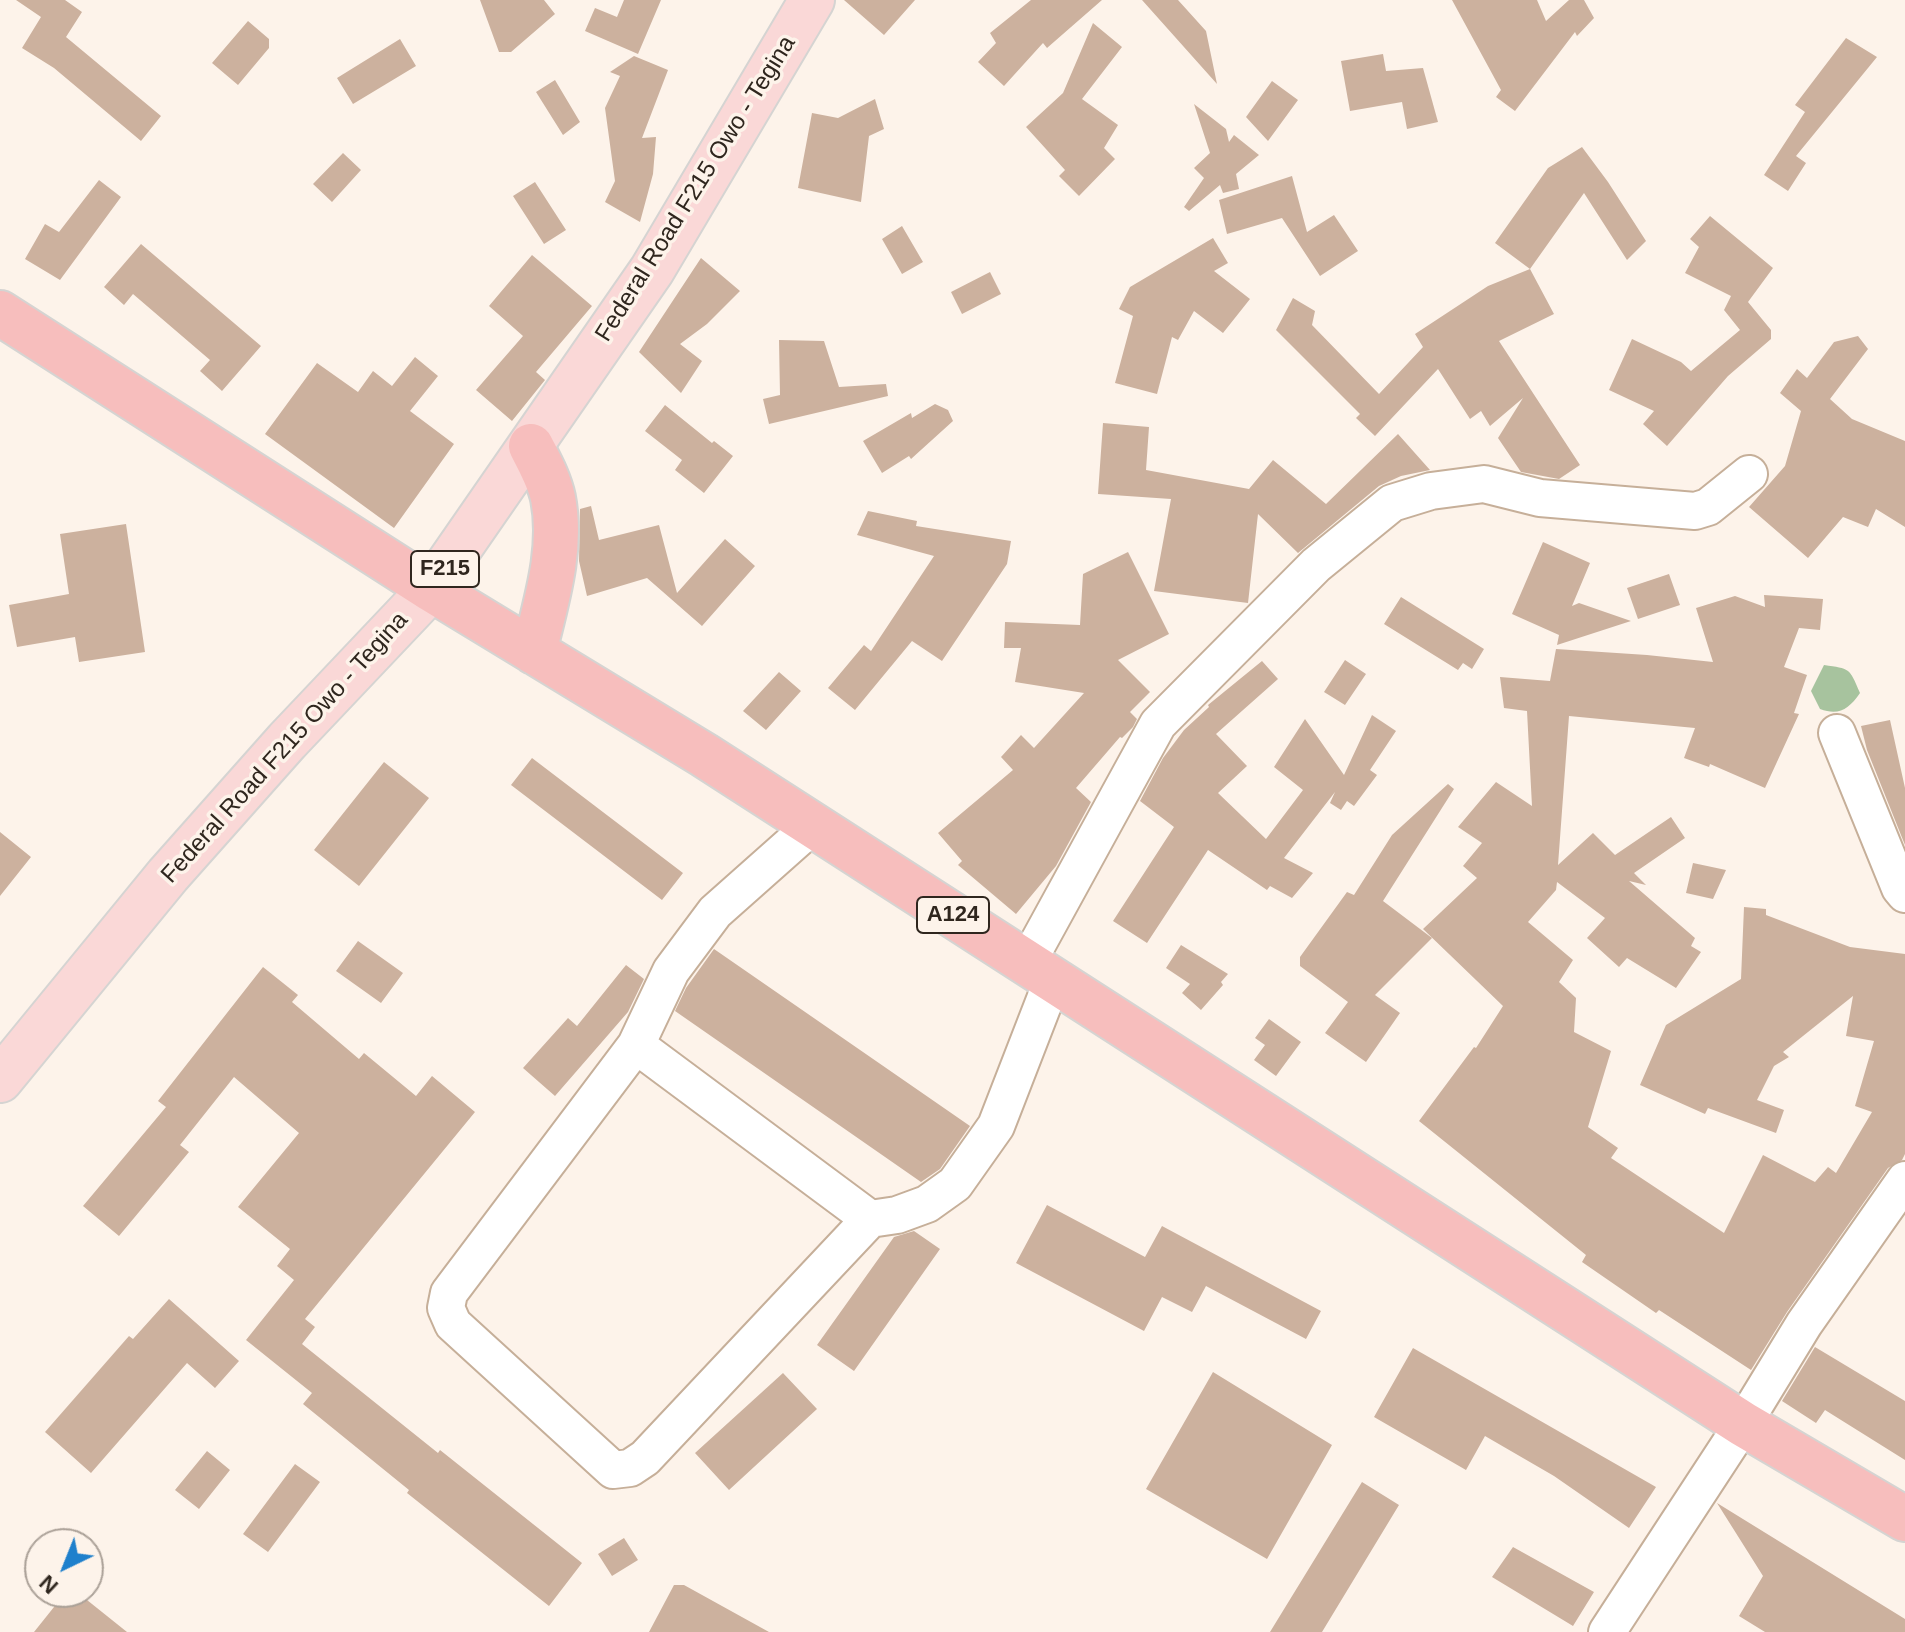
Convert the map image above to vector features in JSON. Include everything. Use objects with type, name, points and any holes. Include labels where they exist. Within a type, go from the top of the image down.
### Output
[{"type":"highway","name":"A124","points":[[0,313],[431,589],[704,755],[1743,1424],[1905,1519]]},
{"type":"highway","points":[[531,446],[553,497],[555,528],[550,579],[534,652]]},
{"type":"main road","name":"Federal Road F215 Owo - Tegina","points":[[0,1080],[178,863],[287,741],[431,589],[652,270],[812,0]]},
{"type":"street","points":[[813,825],[715,912],[671,971],[636,1045],[449,1293],[446,1308],[453,1324],[613,1470],[630,1468],[645,1458],[870,1219],[897,1215],[927,1204],[955,1184],[996,1126],[1040,971],[1158,724],[1316,565],[1392,503],[1431,491],[1484,484],[1540,498],[1695,511],[1708,507],[1749,474]]},
{"type":"street","points":[[1837,733],[1905,894]]},
{"type":"street","points":[[636,1045],[870,1219]]},
{"type":"street","points":[[1607,1632],[1743,1424],[1804,1324],[1905,1180]]},
{"type":"green space","points":[[1824,665],[1848,671],[1860,693],[1843,710],[1833,712],[1820,709],[1811,691]]},
{"type":"building","points":[[16,0],[65,0],[82,12],[66,37],[161,116],[141,141],[54,68],[22,48],[41,17]]},
{"type":"building","points":[[480,0],[544,0],[555,14],[511,52],[499,52]]},
{"type":"building","points":[[624,0],[661,0],[638,54],[585,31],[595,8],[617,17]]},
{"type":"building","points":[[844,0],[915,0],[884,35]]},
{"type":"building","points":[[1031,0],[1102,0],[1047,48],[1043,43],[1004,86],[978,62],[996,43],[990,33]]},
{"type":"building","points":[[1142,0],[1178,0],[1206,31],[1217,84]]},
{"type":"building","points":[[1452,0],[1537,0],[1546,21],[1569,0],[1584,0],[1594,18],[1577,36],[1575,32],[1515,111],[1496,97],[1501,90]]},
{"type":"building","points":[[248,21],[269,39],[269,48],[238,85],[212,63]]},
{"type":"building","points":[[1093,23],[1122,47],[1082,99],[1118,125],[1104,148],[1115,159],[1079,196],[1059,176],[1065,170],[1026,127],[1063,93]]},
{"type":"building","points":[[1846,38],[1877,57],[1796,156],[1806,163],[1788,191],[1764,175],[1805,112],[1795,105]]},
{"type":"building","points":[[400,39],[416,66],[353,104],[337,78]]},
{"type":"building","points":[[1383,54],[1386,71],[1423,68],[1438,122],[1407,129],[1402,102],[1350,111],[1341,61]]},
{"type":"building","points":[[634,56],[668,70],[642,138],[656,137],[653,174],[640,222],[605,202],[615,181],[605,108],[620,76],[610,72]]},
{"type":"building","points":[[555,80],[580,122],[563,135],[536,92]]},
{"type":"building","points":[[1272,81],[1298,100],[1268,141],[1246,117]]},
{"type":"building","points":[[875,99],[884,129],[869,136],[861,202],[798,188],[812,113],[838,118]]},
{"type":"building","points":[[1194,104],[1226,129],[1229,142],[1234,135],[1259,155],[1236,174],[1239,189],[1223,193],[1220,185],[1189,211],[1184,207],[1204,178],[1194,168],[1210,153]]},
{"type":"building","points":[[1582,147],[1646,241],[1627,260],[1584,193],[1530,269],[1495,243],[1548,168]]},
{"type":"building","points":[[343,153],[361,170],[332,202],[313,184]]},
{"type":"building","points":[[1292,176],[1307,232],[1334,215],[1358,251],[1320,276],[1282,218],[1227,234],[1219,200]]},
{"type":"building","points":[[99,180],[121,197],[60,280],[25,259],[45,224],[59,232]]},
{"type":"building","points":[[535,182],[566,230],[544,244],[513,196]]},
{"type":"building","points":[[1710,216],[1773,268],[1748,302],[1771,330],[1771,339],[1728,376],[1667,446],[1643,424],[1654,411],[1609,390],[1632,339],[1681,362],[1691,371],[1740,330],[1724,310],[1731,296],[1685,273],[1699,247],[1690,239]]},
{"type":"building","points":[[902,226],[923,262],[902,274],[882,239]]},
{"type":"building","points":[[1213,238],[1228,263],[1214,271],[1250,299],[1223,333],[1194,311],[1178,340],[1172,337],[1157,394],[1115,383],[1133,316],[1119,309],[1130,287]]},
{"type":"building","points":[[141,244],[261,346],[222,391],[200,371],[210,360],[133,294],[124,305],[104,287]]},
{"type":"building","points":[[532,255],[592,306],[536,372],[545,380],[512,421],[476,390],[523,336],[489,306]]},
{"type":"building","points":[[701,258],[740,291],[707,324],[680,344],[702,361],[681,393],[639,352]]},
{"type":"building","points":[[1530,269],[1554,314],[1499,341],[1580,465],[1559,479],[1521,472],[1498,438],[1523,398],[1490,426],[1481,411],[1470,419],[1438,369],[1375,436],[1356,418],[1360,414],[1276,330],[1293,298],[1315,311],[1312,325],[1379,394],[1423,347],[1415,334],[1488,286]]},
{"type":"building","points":[[990,272],[1001,294],[962,314],[951,292]]},
{"type":"building","points":[[1858,336],[1868,349],[1830,399],[1852,419],[1905,441],[1905,527],[1876,509],[1868,527],[1843,517],[1808,558],[1749,507],[1785,466],[1801,411],[1780,393],[1797,369],[1807,378],[1834,342]]},
{"type":"building","points":[[779,340],[824,341],[839,387],[886,384],[888,396],[769,424],[763,399],[780,395]]},
{"type":"building","points":[[415,357],[438,376],[410,411],[454,444],[394,528],[265,434],[317,363],[358,392],[373,371],[392,386]]},
{"type":"building","points":[[935,404],[948,410],[953,421],[911,459],[909,456],[882,473],[863,441],[911,413],[912,418]]},
{"type":"building","points":[[665,405],[733,456],[704,493],[675,470],[682,460],[645,431]]},
{"type":"building","points":[[1103,423],[1149,427],[1146,470],[1249,489],[1273,460],[1326,504],[1398,434],[1430,470],[1401,476],[1379,486],[1298,553],[1258,514],[1248,603],[1154,591],[1171,499],[1098,494]]},
{"type":"building","points":[[591,506],[599,540],[659,525],[677,593],[725,539],[755,566],[702,626],[647,578],[587,596],[579,561],[580,509]]},
{"type":"building","points":[[868,511],[917,521],[916,526],[1011,541],[1007,564],[942,661],[912,641],[855,710],[828,688],[864,645],[871,651],[934,556],[857,535]]},
{"type":"building","points":[[126,524],[145,652],[79,662],[75,637],[17,647],[9,605],[69,594],[60,534]]},
{"type":"building","points":[[1543,542],[1590,563],[1572,606],[1579,603],[1631,621],[1557,645],[1559,635],[1512,614]]},
{"type":"building","points":[[1128,552],[1169,634],[1118,660],[1150,692],[1130,712],[1137,719],[1133,727],[1120,737],[1076,788],[1091,802],[1056,866],[1016,914],[958,865],[962,861],[938,833],[1013,770],[1001,757],[1021,735],[1034,748],[1084,693],[1015,682],[1021,648],[1004,648],[1005,622],[1080,625],[1083,574]]},
{"type":"building","points":[[1669,574],[1680,605],[1638,619],[1627,588]]},
{"type":"building","points":[[1764,595],[1823,599],[1820,630],[1799,628],[1784,667],[1807,675],[1794,713],[1799,714],[1765,788],[1710,764],[1709,767],[1684,758],[1695,728],[1569,716],[1558,865],[1593,833],[1615,855],[1671,817],[1685,838],[1634,873],[1646,885],[1629,881],[1695,938],[1691,946],[1701,952],[1676,988],[1627,958],[1619,967],[1587,938],[1605,918],[1557,882],[1556,890],[1528,922],[1573,960],[1559,982],[1576,998],[1574,1032],[1611,1051],[1588,1127],[1618,1148],[1611,1158],[1724,1233],[1763,1155],[1815,1182],[1828,1167],[1836,1173],[1872,1112],[1855,1106],[1874,1041],[1846,1036],[1853,996],[1783,1052],[1789,1057],[1774,1066],[1757,1100],[1784,1110],[1776,1133],[1708,1108],[1705,1114],[1640,1085],[1666,1025],[1741,979],[1744,907],[1766,909],[1766,915],[1850,947],[1905,954],[1905,1154],[1902,1160],[1888,1168],[1787,1312],[1751,1370],[1659,1310],[1656,1313],[1582,1262],[1586,1255],[1419,1121],[1476,1048],[1503,1006],[1423,929],[1477,878],[1463,866],[1482,843],[1458,827],[1496,782],[1532,806],[1527,711],[1504,708],[1500,677],[1550,681],[1556,649],[1713,662],[1696,608],[1735,596],[1765,607]]},
{"type":"building","points":[[1401,597],[1484,649],[1472,669],[1463,663],[1458,670],[1384,624]]},
{"type":"building","points":[[1345,660],[1366,674],[1345,705],[1324,692]]},
{"type":"building","points":[[1262,661],[1278,679],[1216,734],[1247,766],[1218,793],[1266,839],[1303,790],[1274,767],[1305,719],[1344,775],[1372,715],[1396,731],[1370,770],[1377,775],[1354,806],[1347,801],[1341,810],[1330,803],[1335,792],[1284,858],[1313,873],[1292,898],[1270,886],[1267,890],[1208,850],[1147,943],[1113,921],[1174,827],[1140,801],[1163,758],[1184,730],[1208,705]]},
{"type":"building","points":[[779,672],[801,691],[766,730],[743,711]]},
{"type":"building","points":[[1890,720],[1905,788],[1905,845],[1867,750],[1861,726]]},
{"type":"building","points":[[532,758],[683,873],[662,900],[511,785]]},
{"type":"building","points":[[384,762],[429,798],[359,886],[314,850]]},
{"type":"building","points":[[1448,784],[1454,789],[1383,901],[1432,938],[1375,995],[1400,1013],[1366,1062],[1325,1033],[1348,1002],[1300,966],[1300,957],[1347,892],[1354,895],[1392,835]]},
{"type":"building","points":[[0,832],[31,857],[0,896]]},
{"type":"building","points":[[1693,863],[1726,870],[1713,899],[1686,893]]},
{"type":"building","points":[[358,941],[403,973],[381,1003],[336,971]]},
{"type":"building","points":[[1181,945],[1228,974],[1221,982],[1223,985],[1201,1010],[1182,993],[1190,984],[1166,968]]},
{"type":"building","points":[[714,949],[970,1126],[940,1169],[921,1182],[675,1011],[686,988]]},
{"type":"building","points":[[626,965],[644,979],[628,1012],[555,1096],[523,1068],[568,1018],[577,1026]]},
{"type":"building","points":[[263,967],[298,995],[292,1002],[359,1059],[364,1053],[416,1096],[432,1076],[475,1112],[305,1319],[315,1327],[302,1344],[582,1563],[549,1606],[407,1493],[409,1490],[303,1404],[312,1393],[246,1340],[294,1280],[277,1266],[290,1249],[238,1207],[299,1133],[234,1077],[180,1145],[189,1152],[119,1236],[83,1206],[166,1107],[158,1101]]},
{"type":"building","points":[[1269,1019],[1301,1042],[1276,1076],[1254,1060],[1265,1045],[1255,1038]]},
{"type":"building","points":[[1047,1205],[1145,1257],[1162,1226],[1321,1311],[1306,1339],[1206,1286],[1192,1312],[1162,1297],[1144,1331],[1016,1263]]},
{"type":"building","points":[[914,1231],[940,1249],[854,1371],[817,1345],[894,1237]]},
{"type":"building","points":[[169,1299],[239,1361],[215,1388],[187,1363],[91,1473],[45,1432],[129,1336],[133,1339]]},
{"type":"building","points":[[1815,1347],[1905,1401],[1905,1460],[1825,1410],[1816,1423],[1782,1401]]},
{"type":"building","points":[[1413,1348],[1656,1487],[1629,1528],[1554,1476],[1485,1436],[1466,1470],[1374,1417]]},
{"type":"building","points":[[1213,1372],[1332,1445],[1267,1559],[1146,1489]]},
{"type":"building","points":[[783,1373],[817,1409],[729,1490],[695,1453]]},
{"type":"building","points":[[207,1451],[230,1470],[199,1509],[175,1490]]},
{"type":"building","points":[[295,1464],[320,1482],[268,1552],[243,1534]]},
{"type":"building","points":[[1362,1482],[1399,1505],[1322,1632],[1270,1632]]},
{"type":"building","points":[[1717,1503],[1905,1619],[1905,1632],[1765,1632],[1739,1616],[1763,1576]]},
{"type":"building","points":[[624,1538],[638,1560],[612,1576],[598,1554]]},
{"type":"building","points":[[1513,1547],[1594,1592],[1573,1626],[1492,1577]]},
{"type":"building","points":[[674,1585],[684,1585],[769,1632],[649,1632]]},
{"type":"building","points":[[53,1608],[97,1608],[127,1632],[34,1632]]}]
